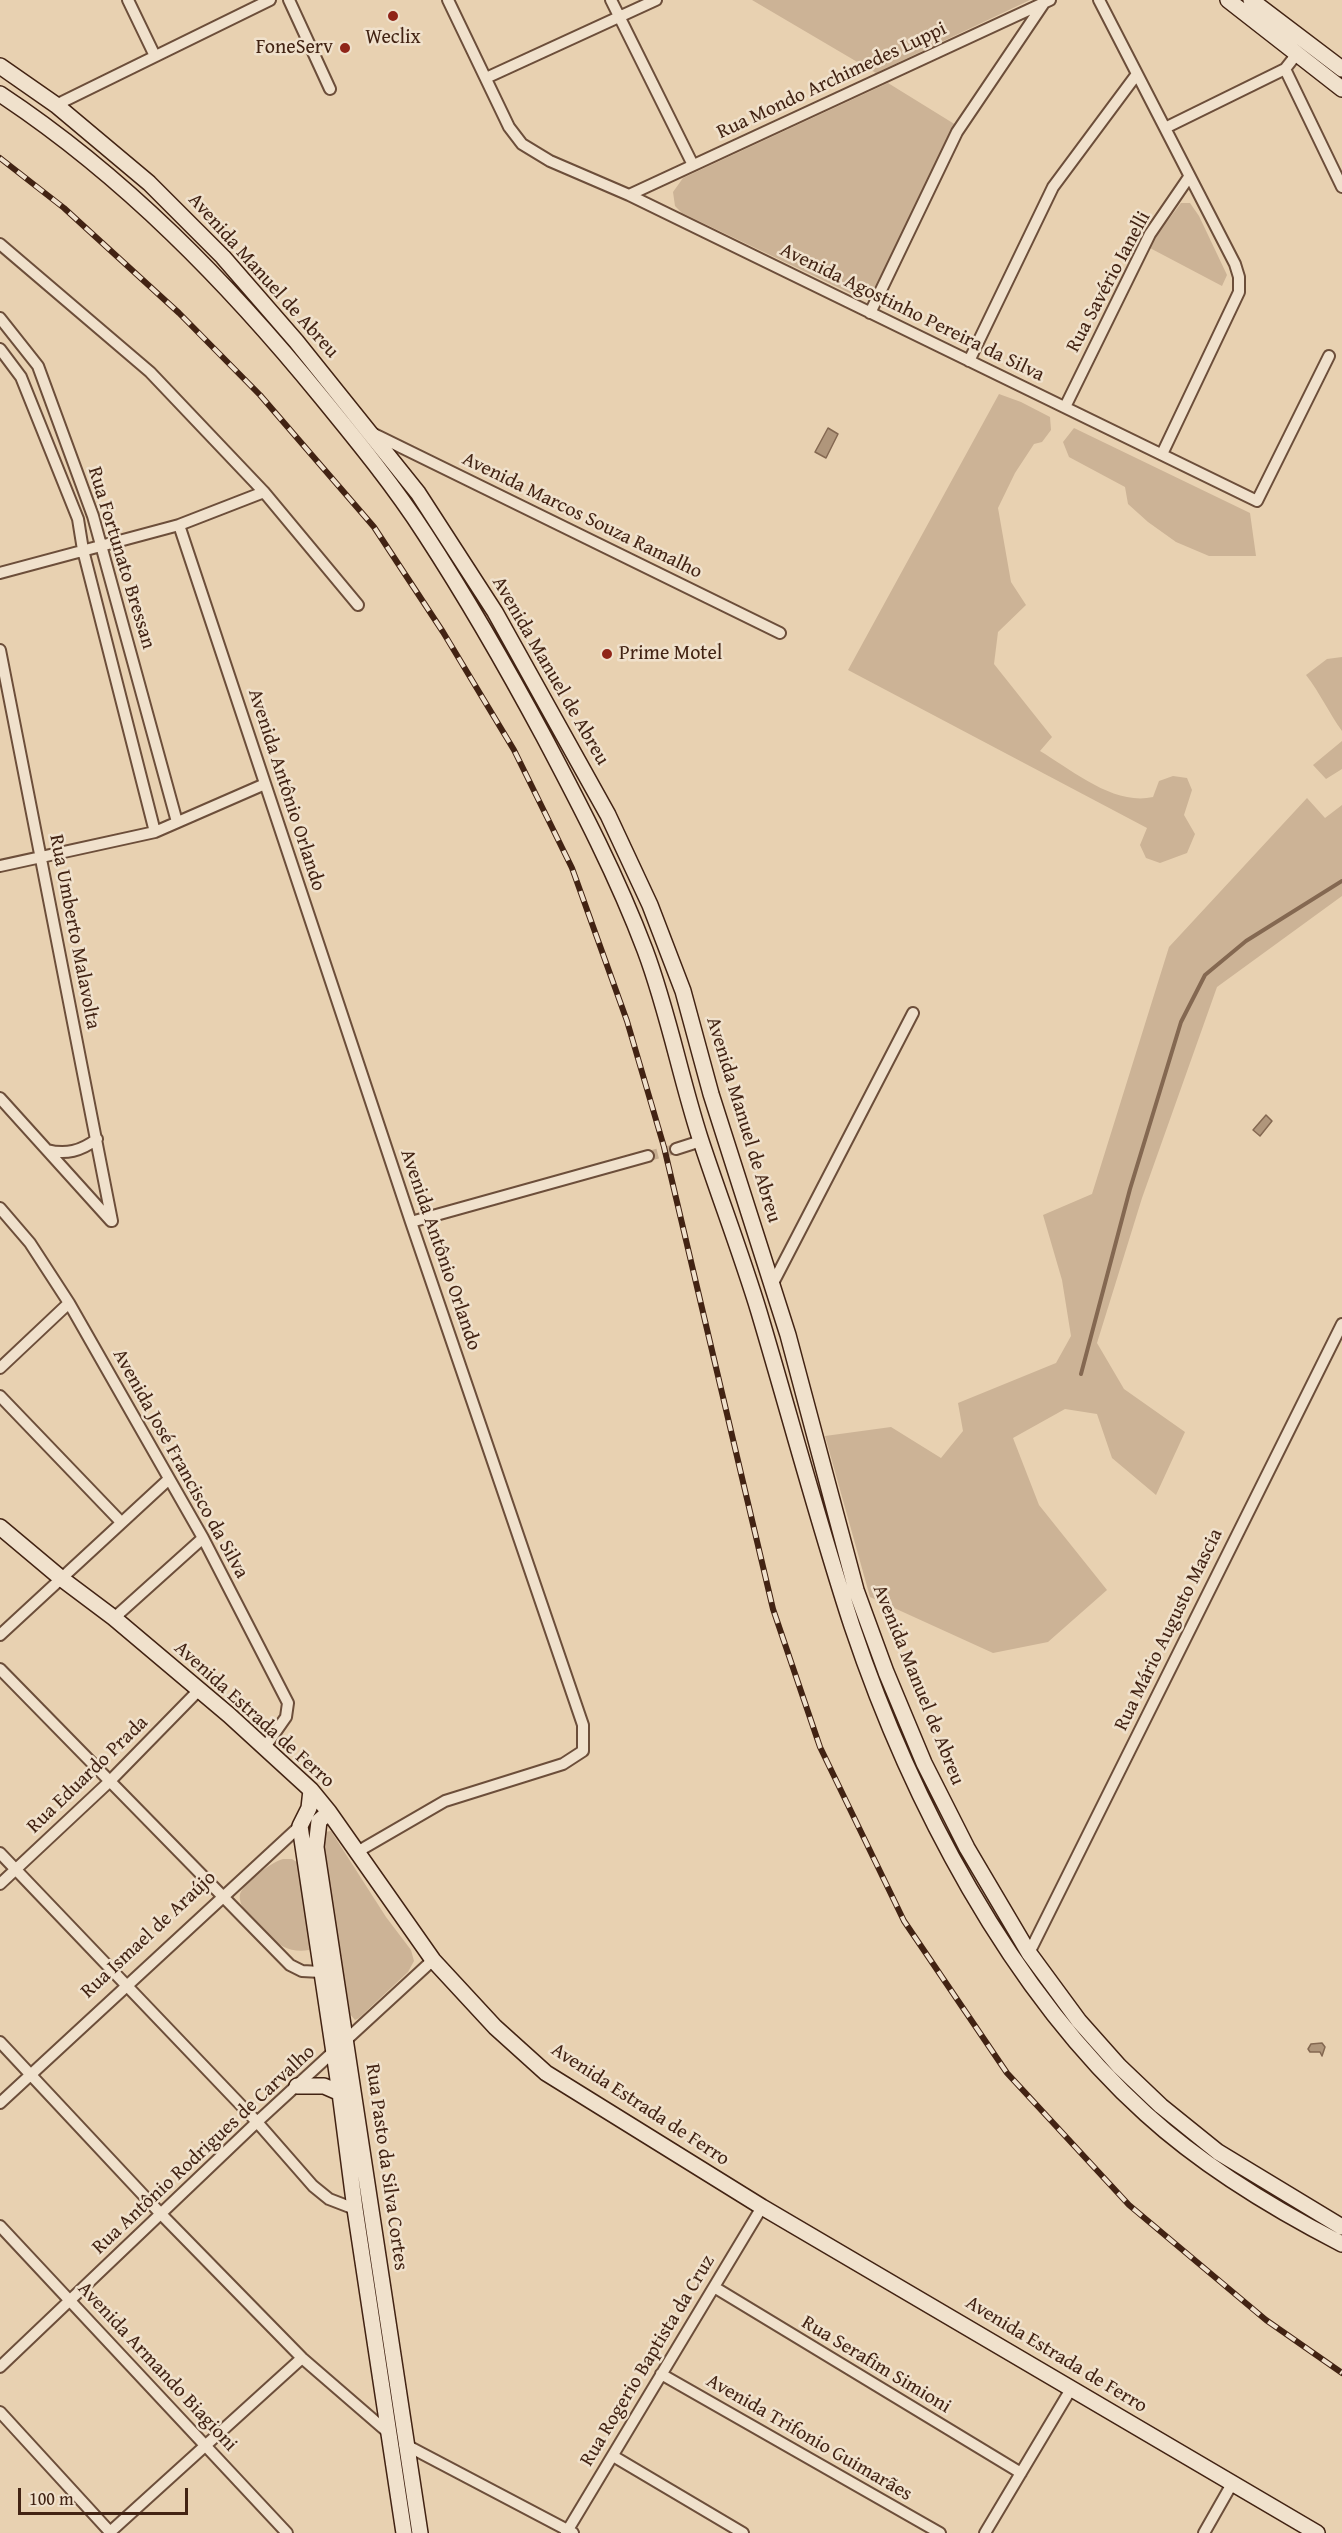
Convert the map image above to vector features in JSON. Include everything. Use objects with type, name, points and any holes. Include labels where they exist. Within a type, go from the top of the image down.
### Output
[{"type":"main road","points":[[1228,0],[1342,89]]},
{"type":"main road","points":[[1251,0],[1342,69]]},
{"type":"main road","name":"Avenida Manuel de Abreu","points":[[0,66],[56,105],[149,183],[223,257],[296,340],[418,493],[495,612],[608,815],[641,885],[683,991],[711,1094],[772,1285],[856,1590],[886,1672],[924,1763],[951,1816],[1029,1953],[1079,2021],[1119,2066],[1161,2106],[1218,2152],[1342,2227]]},
{"type":"main road","name":"Avenida Manuel de Abreu","points":[[0,94],[78,151],[153,215],[222,281],[292,361],[371,459],[422,529],[499,654],[587,819],[647,955],[701,1141],[758,1307],[854,1632],[885,1715],[916,1784],[967,1882],[1010,1953],[1052,2013],[1094,2063],[1148,2116],[1212,2166],[1310,2228],[1342,2244]]},
{"type":"main road","name":"Avenida Estrada de Ferro","points":[[0,1527],[62,1579],[114,1618],[199,1690],[265,1747],[310,1790],[329,1812],[433,1960],[495,2028],[546,2073],[762,2207],[1317,2533]]},
{"type":"main road","name":"Rua Ismael de Araújo","points":[[300,1826],[309,1808],[310,1790]]},
{"type":"main road","name":"Rua Pasto da Silva Cortes","points":[[329,1812],[319,1821],[316,1847],[420,2533]]},
{"type":"main road","name":"Rua Pasto da Silva Cortes","points":[[300,1826],[404,2533]]},
{"type":"main road","points":[[297,2086],[324,2086],[340,2093]]},
{"type":"street","points":[[128,0],[155,57]]},
{"type":"street","points":[[56,105],[270,0]]},
{"type":"street","points":[[289,0],[330,89]]},
{"type":"street","name":"Avenida Agostinho Pereira da Silva","points":[[448,0],[509,127],[522,144],[550,161],[628,195],[1257,501],[1329,356]]},
{"type":"street","points":[[611,0],[693,165]]},
{"type":"street","points":[[486,78],[656,0]]},
{"type":"street","points":[[1099,0],[1235,264],[1239,277],[1239,292],[1161,454]]},
{"type":"street","points":[[870,313],[957,132],[1047,2]]},
{"type":"street","name":"Rua Mondo Archimedes Luppi","points":[[628,195],[1047,2]]},
{"type":"street","points":[[1165,128],[1285,69],[1296,55]]},
{"type":"street","points":[[1285,69],[1342,187]]},
{"type":"street","points":[[969,361],[1053,187],[1137,74]]},
{"type":"street","name":"Rua Savério Ianelli","points":[[1065,407],[1150,234],[1189,177]]},
{"type":"street","points":[[0,244],[150,372],[264,492],[358,605]]},
{"type":"street","name":"Rua Fortunato Bressan","points":[[0,318],[38,366],[93,516],[177,822]]},
{"type":"street","name":"Rua Fortunato Bressan","points":[[0,349],[21,377],[78,519],[83,550],[155,832]]},
{"type":"street","name":"Avenida Marcos Souza Ramalho","points":[[369,432],[780,633]]},
{"type":"street","points":[[0,573],[101,544],[179,525],[264,492]]},
{"type":"street","name":"Avenida Antônio Orlando","points":[[179,525],[411,1221],[584,1725],[583,1751],[563,1764],[445,1801],[357,1852]]},
{"type":"street","name":"Rua Umberto Malavolta","points":[[0,650],[112,1221],[47,1150]]},
{"type":"street","points":[[0,866],[155,832],[265,784]]},
{"type":"street","points":[[772,1285],[913,1013]]},
{"type":"street","points":[[0,1098],[47,1150],[57,1152],[79,1150],[97,1138]]},
{"type":"street","points":[[676,1149],[701,1141]]},
{"type":"street","points":[[411,1221],[648,1156]]},
{"type":"street","name":"Avenida José Francisco da Silva","points":[[2,1215],[30,1243],[69,1303],[202,1539],[288,1703],[286,1717],[265,1747]]},
{"type":"street","points":[[0,1368],[69,1303]]},
{"type":"street","name":"Rua Mário Augusto Mascia","points":[[1029,1953],[1342,1324]]},
{"type":"street","points":[[0,1396],[121,1522]]},
{"type":"street","points":[[0,1635],[169,1479]]},
{"type":"street","points":[[114,1618],[202,1539]]},
{"type":"street","points":[[0,1668],[290,1965],[302,1971],[321,1972]]},
{"type":"street","name":"Rua Eduardo Prada","points":[[0,1884],[109,1782],[199,1690]]},
{"type":"street","name":"Rua Ismael de Araújo","points":[[0,2103],[126,1984],[300,1826]]},
{"type":"street","points":[[0,1853],[257,2122],[322,2194],[337,2203],[355,2209]]},
{"type":"street","name":"Rua Antônio Rodrigues de Carvalho","points":[[0,2367],[257,2122],[433,1960]]},
{"type":"street","points":[[0,2042],[161,2214],[302,2358],[388,2433],[569,2532]]},
{"type":"street","name":"Rua Rogerio Baptista da Cruz","points":[[569,2532],[612,2456],[762,2207]]},
{"type":"street","name":"Avenida Armando Biagioni","points":[[0,2226],[287,2533]]},
{"type":"street","name":"Rua Serafim Simioni","points":[[714,2287],[1021,2473]]},
{"type":"street","points":[[0,2412],[109,2533],[302,2358]]},
{"type":"street","name":"Avenida Trifonio Guimarães","points":[[662,2374],[940,2533]]},
{"type":"street","points":[[985,2533],[1071,2389]]},
{"type":"street","points":[[612,2456],[743,2533]]},
{"type":"street","points":[[1204,2533],[1233,2482]]},
{"type":"shaded area","points":[[752,0],[1030,0],[876,73]]},
{"type":"shaded area","points":[[888,83],[956,125],[950,132],[875,291],[865,297],[858,297],[682,213],[675,206],[673,192],[683,178]]},
{"type":"shaded area","points":[[1181,203],[1190,203],[1199,216],[1227,275],[1222,286],[1148,247]]},
{"type":"shaded area","points":[[999,394],[1050,417],[1051,430],[1042,442],[1034,444],[1015,473],[998,508],[1011,582],[1026,605],[998,632],[994,664],[1052,737],[1040,751],[1080,776],[1109,791],[1138,798],[1153,797],[1159,781],[1173,776],[1187,778],[1192,790],[1184,815],[1195,834],[1187,853],[1160,863],[1146,858],[1140,845],[1147,828],[848,670]]},
{"type":"shaded area","points":[[828,428],[838,434],[826,458],[815,452]]},
{"type":"shaded area","points":[[1074,428],[1250,513],[1256,556],[1209,556],[1176,542],[1128,504],[1125,487],[1069,457],[1063,442]]},
{"type":"shaded area","points":[[1342,657],[1342,731],[1306,675],[1327,659]]},
{"type":"shaded area","points":[[1342,741],[1342,769],[1326,779],[1313,765]]},
{"type":"shaded area","points":[[1307,798],[1325,818],[1342,805],[1342,896],[1217,987],[1142,1198],[1097,1343],[1124,1389],[1185,1432],[1156,1495],[1112,1458],[1097,1414],[1065,1409],[1013,1438],[1039,1505],[1107,1590],[1048,1642],[993,1653],[870,1597],[825,1436],[891,1427],[941,1458],[963,1431],[958,1403],[1056,1363],[1071,1336],[1062,1280],[1043,1215],[1092,1194],[1169,947]]},
{"type":"shaded area","points":[[1266,1115],[1272,1121],[1260,1136],[1253,1130]]},
{"type":"shaded area","points":[[331,1831],[386,1917],[411,1950],[414,1961],[408,1972],[355,2020],[350,2014],[323,1840],[324,1832]]},
{"type":"shaded area","points":[[283,1859],[292,1859],[300,1864],[312,1944],[309,1950],[298,1951],[280,1945],[257,1924],[240,1901],[240,1894],[252,1878]]},
{"type":"shaded area","points":[[1322,2043],[1325,2047],[1322,2056],[1320,2052],[1310,2052],[1308,2049],[1311,2044]]},
{"type":"waterway","points":[[1081,1374],[1130,1189],[1181,1022],[1205,975],[1246,941],[1342,881]]},
{"type":"tunnel","points":[[648,1156],[676,1149]]},
{"type":"railway","points":[[0,158],[64,208],[179,313],[260,395],[374,527],[443,632],[514,750],[572,868],[627,1021],[664,1147],[773,1609],[820,1747],[904,1921],[1007,2073],[1129,2205],[1266,2320],[1342,2373]]},
{"type":"place","name":"Weclix","points":[[393,16]]},
{"type":"place","name":"FoneServ","points":[[345,48]]},
{"type":"place","name":"Prime Motel","points":[[607,654]]}]
